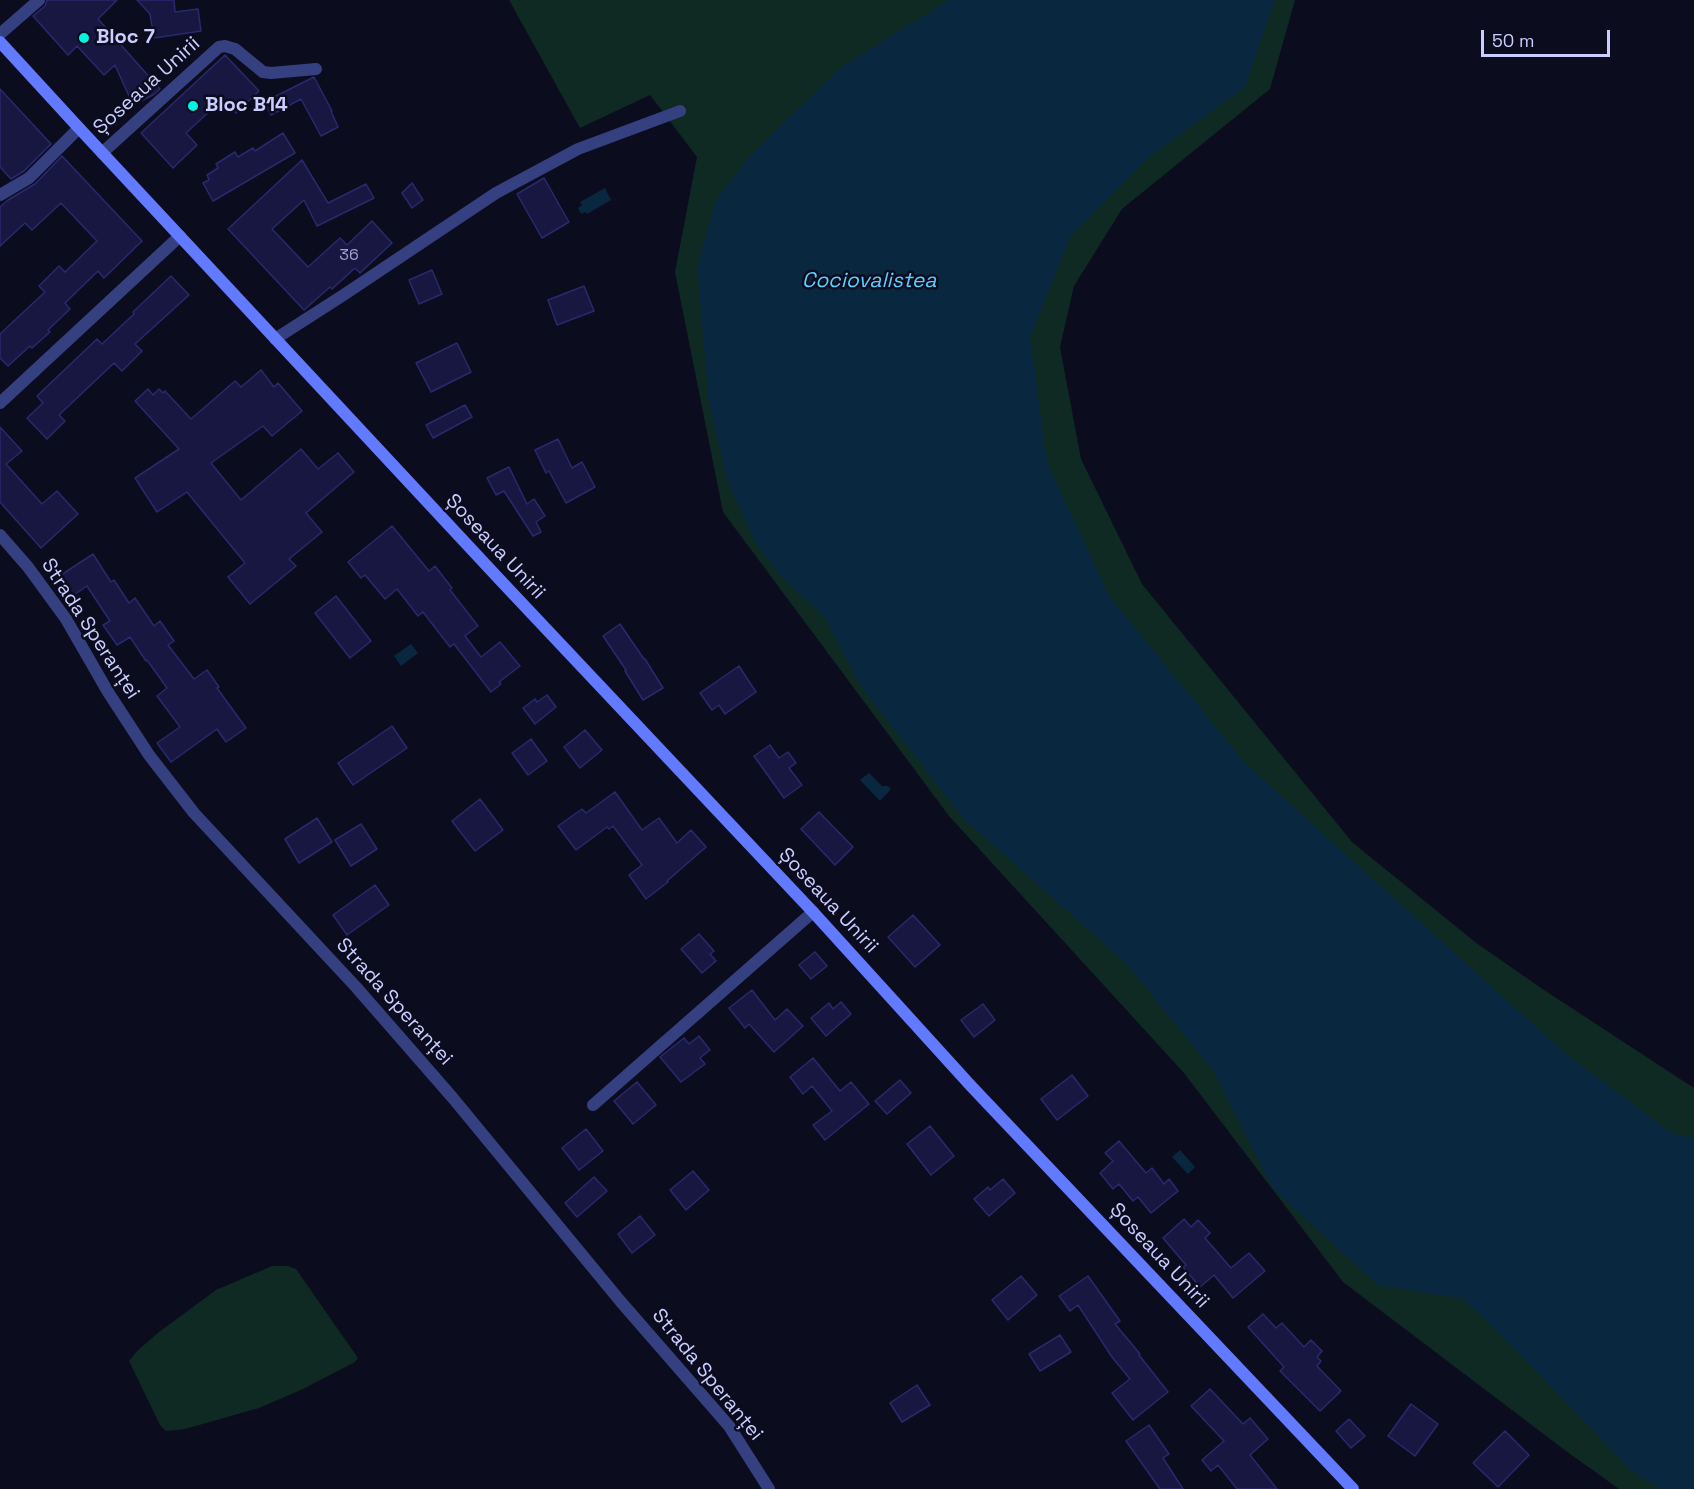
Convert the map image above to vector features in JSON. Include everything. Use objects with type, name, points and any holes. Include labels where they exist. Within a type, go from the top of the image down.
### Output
[{"type":"main road","name":"Șoseaua Unirii","points":[[0,42],[501,581],[813,912],[971,1086],[1353,1489]]},
{"type":"street","points":[[0,34],[39,0]]},
{"type":"street","name":"Șoseaua Unirii","points":[[102,153],[219,47],[235,49],[263,72],[316,69]]},
{"type":"street","points":[[275,339],[342,297],[496,193],[578,149],[680,111]]},
{"type":"street","name":"Șoseaua Unirii","points":[[0,195],[29,178],[79,128]]},
{"type":"street","points":[[0,403],[180,236]]},
{"type":"street","name":"Strada Speranței","points":[[0,535],[28,567],[66,619],[148,755],[194,813],[356,987],[452,1096],[621,1302],[729,1426],[769,1489]]},
{"type":"street","points":[[593,1105],[813,912]]},
{"type":"green space","name":"Cociovalistea","points":[[509,0],[1295,0],[1270,89],[1122,209],[1074,286],[1060,347],[1081,459],[1142,584],[1352,842],[1475,942],[1694,1088],[1694,1489],[1619,1489],[1343,1282],[1184,1073],[949,816],[723,512],[675,272],[697,157],[650,95],[580,128]]},
{"type":"green space","points":[[272,1266],[288,1266],[296,1269],[358,1358],[355,1362],[303,1389],[259,1408],[185,1429],[166,1431],[160,1425],[129,1361],[159,1332],[216,1290]]},
{"type":"water","name":"Cociovalistea","points":[[949,0],[1275,0],[1245,87],[1149,157],[1070,237],[1030,337],[1047,463],[1110,597],[1245,763],[1566,1054],[1672,1133],[1694,1138],[1694,1489],[1662,1489],[1634,1473],[1464,1299],[1378,1285],[1273,1189],[1214,1072],[1126,963],[964,819],[860,685],[825,618],[780,575],[755,542],[727,479],[709,403],[697,266],[716,200],[749,157],[840,68]]},
{"type":"water","points":[[605,188],[611,200],[587,214],[585,212],[581,214],[578,208],[582,205],[580,202]]},
{"type":"water","points":[[411,644],[418,653],[401,666],[394,656]]},
{"type":"water","points":[[869,773],[882,786],[888,786],[891,789],[880,801],[860,780]]},
{"type":"water","points":[[1180,1150],[1195,1167],[1188,1174],[1172,1157]]},
{"type":"building","points":[[47,0],[117,0],[98,19],[160,89],[133,105],[115,65],[104,75],[77,46],[68,55],[33,16],[45,6]]},
{"type":"building","points":[[137,0],[174,0],[175,12],[198,9],[201,31],[154,38],[150,14]]},
{"type":"building","name":"Bloc B14","points":[[225,55],[259,91],[236,113],[223,99],[186,133],[197,145],[173,168],[141,133]]},
{"type":"building","points":[[314,77],[338,127],[321,136],[301,99],[271,115],[264,102]]},
{"type":"building","points":[[0,89],[51,144],[24,171],[11,179],[0,167]]},
{"type":"building","points":[[283,133],[295,153],[213,201],[203,183],[209,180],[207,175],[218,168],[216,164],[235,152],[238,157],[253,148],[255,151]]},
{"type":"building","points":[[62,156],[142,241],[104,278],[98,271],[65,303],[70,309],[48,330],[50,332],[8,366],[0,358],[0,334],[45,292],[39,286],[59,266],[65,272],[97,241],[61,203],[32,230],[25,223],[0,246],[0,207],[35,184]]},
{"type":"building","points":[[302,160],[328,203],[366,184],[374,198],[317,226],[304,200],[272,229],[308,267],[340,238],[347,245],[372,221],[392,243],[360,273],[355,268],[304,310],[228,229]]},
{"type":"building","points":[[544,178],[569,222],[542,238],[517,194]]},
{"type":"building","points":[[412,183],[423,200],[412,208],[402,193]]},
{"type":"building","points":[[432,270],[442,294],[419,304],[409,280]]},
{"type":"building","points":[[171,276],[189,295],[135,344],[142,351],[122,371],[114,363],[59,415],[65,421],[47,439],[27,418],[43,403],[37,396],[97,339],[102,344]]},
{"type":"building","points":[[584,286],[594,311],[557,325],[548,300]]},
{"type":"building","points":[[457,343],[471,372],[431,392],[416,363]]},
{"type":"building","points":[[261,370],[274,387],[278,383],[302,411],[272,436],[263,426],[211,463],[241,500],[301,449],[318,469],[338,453],[354,472],[306,513],[322,532],[289,559],[296,566],[250,604],[228,577],[245,563],[187,492],[157,512],[135,478],[179,449],[135,401],[148,389],[153,395],[159,389],[163,393],[165,391],[191,419],[235,381],[241,387]]},
{"type":"building","points":[[465,405],[472,417],[433,438],[426,425]]},
{"type":"building","points":[[0,427],[22,451],[6,464],[42,504],[57,491],[78,514],[41,548],[0,502]]},
{"type":"building","points":[[558,439],[572,468],[582,462],[595,487],[566,503],[549,471],[546,473],[535,450]]},
{"type":"building","points":[[509,467],[527,504],[534,499],[545,516],[536,522],[541,532],[533,536],[504,491],[496,495],[487,478]]},
{"type":"building","points":[[392,526],[429,571],[435,566],[478,626],[465,636],[481,657],[500,642],[520,666],[499,682],[501,684],[491,692],[454,644],[450,647],[423,612],[418,616],[397,589],[385,599],[365,575],[361,578],[348,562]]},
{"type":"building","points":[[93,554],[111,582],[114,580],[129,603],[135,598],[154,626],[160,621],[174,641],[168,645],[194,679],[207,670],[246,728],[226,742],[217,729],[171,762],[157,743],[180,727],[157,696],[167,688],[130,637],[117,645],[103,625],[110,621],[87,586],[71,597],[58,577]]},
{"type":"building","points":[[336,596],[371,641],[350,658],[315,613]]},
{"type":"building","points":[[620,624],[663,688],[643,700],[603,636]]},
{"type":"building","points":[[739,666],[756,692],[725,714],[719,705],[712,710],[700,693]]},
{"type":"building","points":[[547,695],[556,707],[535,724],[523,708],[535,699],[537,702]]},
{"type":"building","points":[[392,726],[407,748],[353,785],[338,763]]},
{"type":"building","points":[[585,730],[602,750],[580,768],[564,747]]},
{"type":"building","points":[[531,739],[547,761],[528,775],[512,753]]},
{"type":"building","points":[[770,745],[779,758],[788,752],[796,763],[789,768],[802,785],[784,798],[754,756]]},
{"type":"building","points":[[615,792],[642,830],[659,818],[677,843],[691,830],[706,847],[646,899],[629,875],[642,865],[613,826],[609,829],[607,827],[576,850],[558,826],[582,809],[586,813]]},
{"type":"building","points":[[480,799],[503,830],[475,851],[452,821]]},
{"type":"building","points":[[819,812],[853,847],[835,865],[801,829]]},
{"type":"building","points":[[317,818],[332,842],[299,863],[285,839]]},
{"type":"building","points":[[361,824],[377,849],[351,866],[335,840]]},
{"type":"building","points":[[375,885],[389,905],[347,935],[333,915]]},
{"type":"building","points":[[913,915],[940,945],[915,967],[888,937]]},
{"type":"building","points":[[699,934],[714,951],[710,954],[716,961],[702,973],[681,949]]},
{"type":"building","points":[[815,952],[827,966],[811,979],[799,965]]},
{"type":"building","points":[[752,990],[775,1020],[787,1009],[803,1026],[774,1052],[749,1024],[745,1028],[729,1008]]},
{"type":"building","points":[[841,1002],[851,1014],[826,1036],[811,1018],[829,1003],[833,1009]]},
{"type":"building","points":[[983,1004],[995,1020],[974,1037],[961,1020]]},
{"type":"building","points":[[699,1036],[710,1050],[700,1058],[705,1064],[681,1082],[660,1057],[684,1038],[689,1044]]},
{"type":"building","points":[[813,1058],[840,1091],[851,1082],[869,1104],[825,1140],[813,1125],[832,1111],[812,1086],[803,1094],[790,1077]]},
{"type":"building","points":[[1072,1075],[1088,1096],[1057,1120],[1041,1099]]},
{"type":"building","points":[[900,1080],[911,1093],[887,1114],[875,1101]]},
{"type":"building","points":[[637,1082],[656,1105],[633,1124],[614,1101]]},
{"type":"building","points":[[930,1126],[954,1156],[931,1175],[907,1144]]},
{"type":"building","points":[[586,1129],[603,1151],[579,1170],[562,1148]]},
{"type":"building","points":[[1119,1141],[1146,1173],[1152,1168],[1164,1184],[1169,1179],[1178,1191],[1151,1213],[1138,1197],[1133,1201],[1119,1184],[1113,1189],[1100,1173],[1113,1161],[1105,1153]]},
{"type":"building","points":[[693,1171],[709,1190],[686,1210],[670,1190]]},
{"type":"building","points":[[594,1177],[607,1191],[577,1217],[565,1203]]},
{"type":"building","points":[[1003,1179],[1015,1193],[989,1216],[974,1199],[988,1187],[990,1190]]},
{"type":"building","points":[[640,1216],[655,1235],[632,1253],[618,1234]]},
{"type":"building","points":[[1184,1219],[1191,1227],[1198,1220],[1210,1233],[1205,1238],[1231,1268],[1249,1253],[1265,1271],[1233,1298],[1214,1275],[1200,1287],[1183,1267],[1186,1265],[1163,1238]]},
{"type":"building","points":[[1021,1276],[1037,1295],[1008,1320],[992,1300]]},
{"type":"building","points":[[1088,1276],[1120,1321],[1115,1324],[1168,1392],[1133,1420],[1112,1393],[1130,1379],[1112,1357],[1078,1305],[1070,1311],[1059,1296]]},
{"type":"building","points":[[1263,1314],[1276,1328],[1282,1323],[1304,1347],[1311,1340],[1322,1351],[1317,1357],[1321,1361],[1317,1366],[1341,1391],[1320,1411],[1280,1371],[1284,1367],[1248,1327]]},
{"type":"building","points":[[1060,1335],[1071,1352],[1040,1371],[1029,1354]]},
{"type":"building","points":[[917,1385],[930,1405],[902,1422],[890,1403]]},
{"type":"building","points":[[1210,1389],[1243,1424],[1250,1418],[1268,1439],[1250,1455],[1277,1489],[1237,1489],[1218,1465],[1211,1471],[1202,1460],[1224,1441],[1191,1406]]},
{"type":"building","points":[[1411,1404],[1438,1424],[1415,1456],[1388,1436]]},
{"type":"building","points":[[1349,1419],[1365,1436],[1351,1448],[1336,1431]]},
{"type":"building","points":[[1149,1425],[1169,1454],[1163,1458],[1183,1489],[1160,1489],[1126,1441]]},
{"type":"building","points":[[1505,1431],[1529,1455],[1498,1487],[1473,1463]]},
{"type":"place","name":"Bloc 7","points":[[84,38]]},
{"type":"place","name":"Bloc B14","points":[[193,106]]}]
